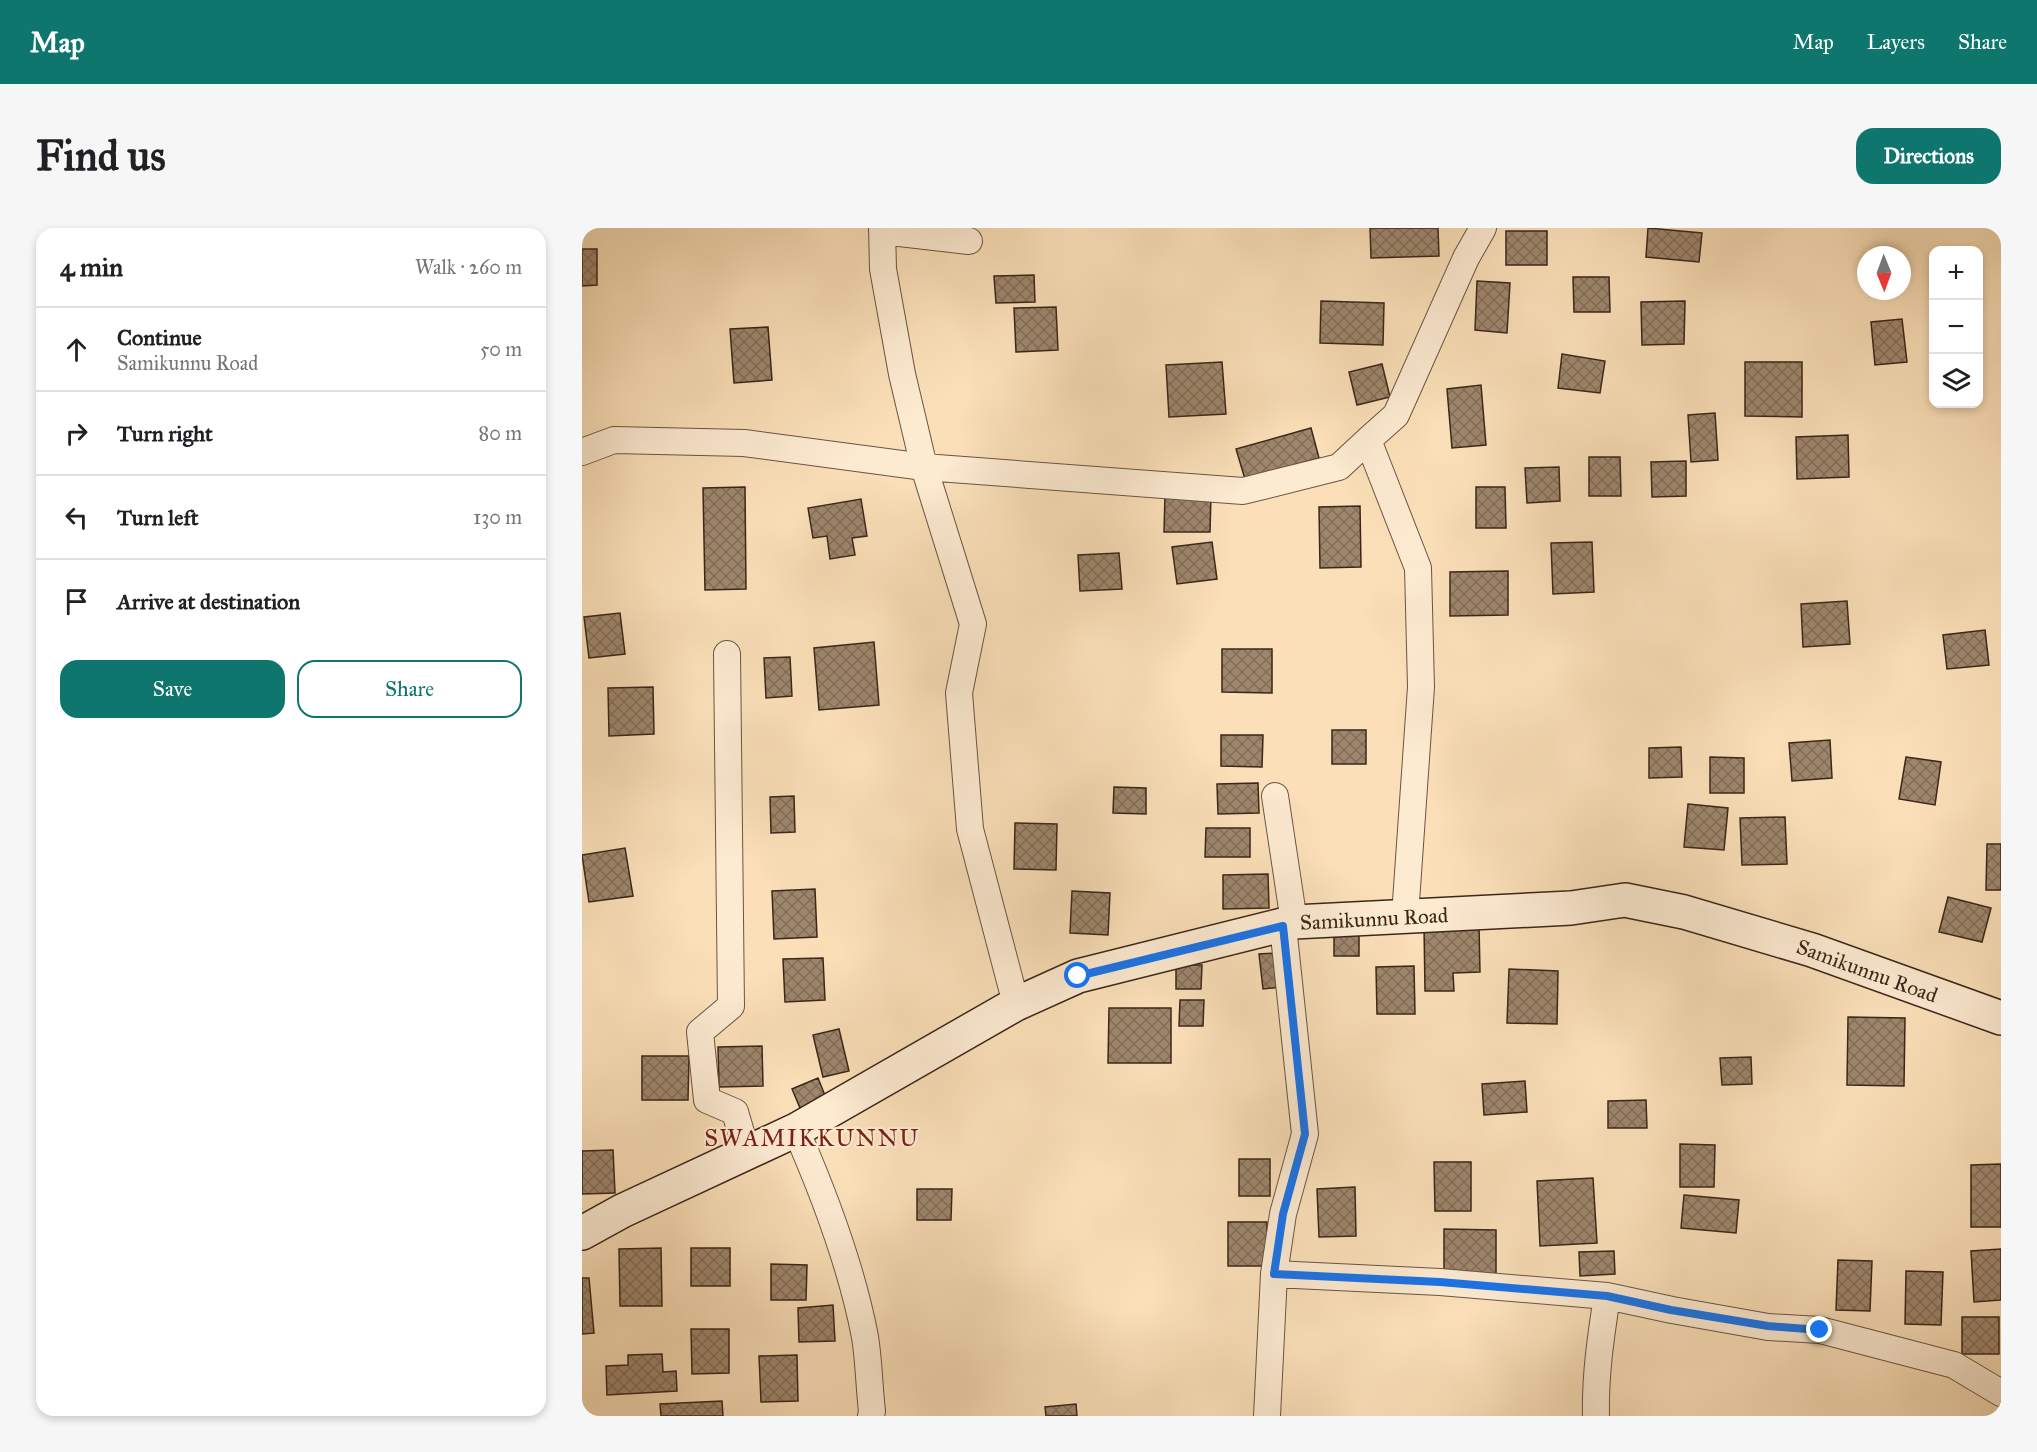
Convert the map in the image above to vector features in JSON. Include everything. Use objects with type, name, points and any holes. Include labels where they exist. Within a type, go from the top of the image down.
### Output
[{"type":"main road","name":"Samikunnu Road","points":[[582,1233],[622,1211],[796,1130],[1016,1005],[1078,976],[1289,924],[1571,908],[1625,900],[1684,912],[1812,950],[2001,1018]]},
{"type":"street","points":[[582,452],[614,440],[744,443],[924,467],[1243,491],[1339,467],[1396,416],[1466,258],[1483,228]]},
{"type":"street","points":[[969,241],[882,229],[882,269],[902,374],[924,467],[973,624],[959,693],[970,829],[1016,1005]]},
{"type":"street","points":[[1368,440],[1418,568],[1421,687],[1405,916]]},
{"type":"street","points":[[727,654],[731,1006],[700,1032],[706,1100],[735,1112],[747,1153]]},
{"type":"street","points":[[1267,1416],[1274,1274],[1283,1214],[1305,1134],[1289,924],[1275,796]]},
{"type":"street","points":[[796,1130],[821,1187],[865,1338],[871,1416]]},
{"type":"street","points":[[1274,1274],[1440,1282],[1607,1296],[1671,1310],[1768,1326],[1820,1330],[1954,1365],[2001,1393]]},
{"type":"street","points":[[1596,1416],[1595,1387],[1598,1354],[1607,1296]]},
{"type":"building","points":[[1370,228],[1438,228],[1439,256],[1371,258]]},
{"type":"building","points":[[1648,228],[1702,233],[1699,262],[1646,257]]},
{"type":"building","points":[[1506,231],[1547,231],[1547,265],[1506,265]]},
{"type":"building","points":[[582,249],[597,249],[597,285],[582,286]]},
{"type":"building","points":[[1034,275],[1035,302],[996,303],[994,276]]},
{"type":"building","points":[[1573,277],[1609,277],[1610,312],[1574,312]]},
{"type":"building","points":[[1477,281],[1510,283],[1507,333],[1475,330]]},
{"type":"building","points":[[1321,301],[1384,303],[1383,345],[1320,343]]},
{"type":"building","points":[[1685,301],[1684,344],[1642,345],[1641,302]]},
{"type":"building","points":[[1056,307],[1058,350],[1016,352],[1014,308]]},
{"type":"building","points":[[1902,319],[1907,362],[1875,365],[1871,322]]},
{"type":"building","points":[[768,327],[772,380],[734,383],[730,329]]},
{"type":"building","points":[[1562,354],[1605,361],[1600,393],[1558,388]]},
{"type":"building","points":[[1222,362],[1226,414],[1169,417],[1166,365]]},
{"type":"building","points":[[1745,362],[1802,362],[1802,417],[1745,416]]},
{"type":"building","points":[[1382,364],[1390,397],[1357,405],[1349,372]]},
{"type":"building","points":[[1481,385],[1486,445],[1452,448],[1447,389]]},
{"type":"building","points":[[1715,413],[1718,460],[1691,462],[1688,415]]},
{"type":"building","points":[[1311,428],[1319,458],[1245,479],[1236,449]]},
{"type":"building","points":[[1848,435],[1849,477],[1797,479],[1796,437]]},
{"type":"building","points":[[1589,457],[1620,457],[1621,496],[1589,496]]},
{"type":"building","points":[[1686,461],[1686,496],[1652,497],[1651,462]]},
{"type":"building","points":[[1559,467],[1560,501],[1527,503],[1525,468]]},
{"type":"building","points":[[745,487],[746,589],[705,590],[703,488]]},
{"type":"building","points":[[1476,487],[1505,487],[1506,528],[1476,528]]},
{"type":"building","points":[[1165,495],[1211,495],[1210,532],[1164,532]]},
{"type":"building","points":[[861,499],[867,536],[852,538],[855,555],[830,559],[827,536],[813,538],[808,508]]},
{"type":"building","points":[[1360,506],[1361,567],[1320,568],[1319,507]]},
{"type":"building","points":[[1212,542],[1217,579],[1177,584],[1172,547]]},
{"type":"building","points":[[1592,542],[1594,592],[1553,594],[1551,543]]},
{"type":"building","points":[[1119,553],[1122,589],[1080,591],[1078,555]]},
{"type":"building","points":[[1508,571],[1508,615],[1450,616],[1450,572]]},
{"type":"building","points":[[1847,601],[1850,644],[1803,647],[1801,604]]},
{"type":"building","points":[[620,613],[625,654],[589,658],[584,617]]},
{"type":"building","points":[[1985,630],[1989,665],[1947,669],[1943,635]]},
{"type":"building","points":[[874,642],[879,705],[819,710],[814,648]]},
{"type":"building","points":[[1222,649],[1272,649],[1272,693],[1222,692]]},
{"type":"building","points":[[790,657],[792,696],[766,698],[764,658]]},
{"type":"building","points":[[653,687],[654,734],[609,736],[608,688]]},
{"type":"building","points":[[1332,730],[1366,730],[1366,764],[1332,764]]},
{"type":"building","points":[[1221,735],[1263,735],[1262,767],[1221,766]]},
{"type":"building","points":[[1830,740],[1832,778],[1792,781],[1789,743]]},
{"type":"building","points":[[1681,747],[1682,777],[1649,778],[1649,748]]},
{"type":"building","points":[[1710,757],[1744,758],[1744,793],[1710,793]]},
{"type":"building","points":[[1906,757],[1941,762],[1935,805],[1899,799]]},
{"type":"building","points":[[1258,783],[1259,813],[1218,814],[1217,784]]},
{"type":"building","points":[[1114,787],[1146,788],[1146,814],[1113,813]]},
{"type":"building","points":[[794,796],[795,832],[771,833],[770,797]]},
{"type":"building","points":[[1688,804],[1728,808],[1724,850],[1684,847]]},
{"type":"building","points":[[1785,817],[1787,864],[1742,865],[1740,818]]},
{"type":"building","points":[[1015,823],[1057,824],[1056,870],[1014,869]]},
{"type":"building","points":[[1206,828],[1250,828],[1250,857],[1205,857]]},
{"type":"building","points":[[1987,844],[2001,844],[2001,890],[1986,890]]},
{"type":"building","points":[[625,848],[633,896],[589,902],[582,855]]},
{"type":"building","points":[[1268,874],[1269,908],[1223,909],[1223,875]]},
{"type":"building","points":[[815,889],[817,937],[774,939],[772,891]]},
{"type":"building","points":[[1072,891],[1110,893],[1108,935],[1070,933]]},
{"type":"building","points":[[1948,897],[1991,908],[1982,942],[1939,932]]},
{"type":"building","points":[[1334,925],[1359,925],[1359,956],[1334,956]]},
{"type":"building","points":[[1479,925],[1480,972],[1453,973],[1454,991],[1425,991],[1424,926]]},
{"type":"building","points":[[1279,953],[1283,987],[1263,989],[1259,954]]},
{"type":"building","points":[[823,958],[825,1000],[785,1002],[783,959]]},
{"type":"building","points":[[1176,965],[1202,965],[1201,989],[1176,989]]},
{"type":"building","points":[[1414,966],[1415,1014],[1377,1014],[1376,967]]},
{"type":"building","points":[[1509,969],[1558,971],[1557,1024],[1507,1023]]},
{"type":"building","points":[[1180,1000],[1204,1000],[1203,1026],[1179,1026]]},
{"type":"building","points":[[1109,1008],[1171,1008],[1171,1063],[1108,1063]]},
{"type":"building","points":[[1848,1017],[1905,1018],[1904,1086],[1847,1085]]},
{"type":"building","points":[[839,1029],[849,1071],[823,1077],[813,1035]]},
{"type":"building","points":[[762,1046],[763,1086],[719,1087],[718,1047]]},
{"type":"building","points":[[642,1056],[689,1056],[688,1100],[642,1100]]},
{"type":"building","points":[[1751,1057],[1752,1084],[1722,1085],[1720,1058]]},
{"type":"building","points":[[818,1078],[826,1098],[800,1108],[792,1089]]},
{"type":"building","points":[[1525,1081],[1527,1112],[1484,1115],[1482,1084]]},
{"type":"building","points":[[1646,1100],[1647,1128],[1608,1128],[1608,1101]]},
{"type":"building","points":[[1680,1144],[1715,1145],[1714,1187],[1680,1187]]},
{"type":"building","points":[[613,1150],[615,1193],[582,1194],[582,1151]]},
{"type":"building","points":[[1239,1159],[1270,1159],[1270,1196],[1239,1196]]},
{"type":"building","points":[[1434,1162],[1471,1162],[1471,1211],[1435,1211]]},
{"type":"building","points":[[2001,1164],[2001,1227],[1971,1227],[1971,1165]]},
{"type":"building","points":[[1593,1178],[1597,1243],[1540,1246],[1537,1181]]},
{"type":"building","points":[[1355,1187],[1356,1236],[1319,1237],[1317,1189]]},
{"type":"building","points":[[917,1189],[952,1189],[951,1220],[917,1220]]},
{"type":"building","points":[[1684,1195],[1739,1200],[1736,1233],[1681,1228]]},
{"type":"building","points":[[1228,1222],[1267,1222],[1266,1266],[1228,1266]]},
{"type":"building","points":[[1444,1229],[1496,1230],[1496,1275],[1444,1275]]},
{"type":"building","points":[[661,1248],[662,1306],[620,1306],[619,1249]]},
{"type":"building","points":[[691,1248],[730,1248],[730,1286],[691,1286]]},
{"type":"building","points":[[2001,1249],[2001,1300],[1974,1302],[1971,1251]]},
{"type":"building","points":[[1614,1251],[1615,1274],[1580,1276],[1579,1252]]},
{"type":"building","points":[[1838,1260],[1872,1261],[1870,1311],[1836,1310]]},
{"type":"building","points":[[771,1264],[807,1265],[806,1300],[771,1300]]},
{"type":"building","points":[[1906,1271],[1943,1272],[1941,1325],[1905,1324]]},
{"type":"building","points":[[582,1278],[589,1278],[594,1333],[582,1334]]},
{"type":"building","points":[[833,1305],[835,1341],[799,1342],[798,1308]]},
{"type":"building","points":[[1962,1317],[1999,1317],[1999,1354],[1962,1354]]},
{"type":"building","points":[[691,1329],[729,1329],[729,1373],[692,1374]]},
{"type":"building","points":[[662,1354],[663,1372],[676,1371],[677,1391],[607,1395],[606,1366],[628,1365],[628,1355]]},
{"type":"building","points":[[797,1355],[798,1401],[761,1402],[759,1356]]},
{"type":"building","points":[[722,1401],[723,1416],[661,1416],[660,1404]]},
{"type":"building","points":[[1076,1404],[1077,1416],[1046,1416],[1045,1407]]},
{"type":"district","name":"SWAMIKKUNNU","points":[[812,1138]]},
{"type":"route","points":[[1078,976],[1283,926],[1305,1134],[1283,1214],[1274,1274],[1440,1282],[1607,1296],[1671,1310],[1768,1326],[1820,1330]]}]
